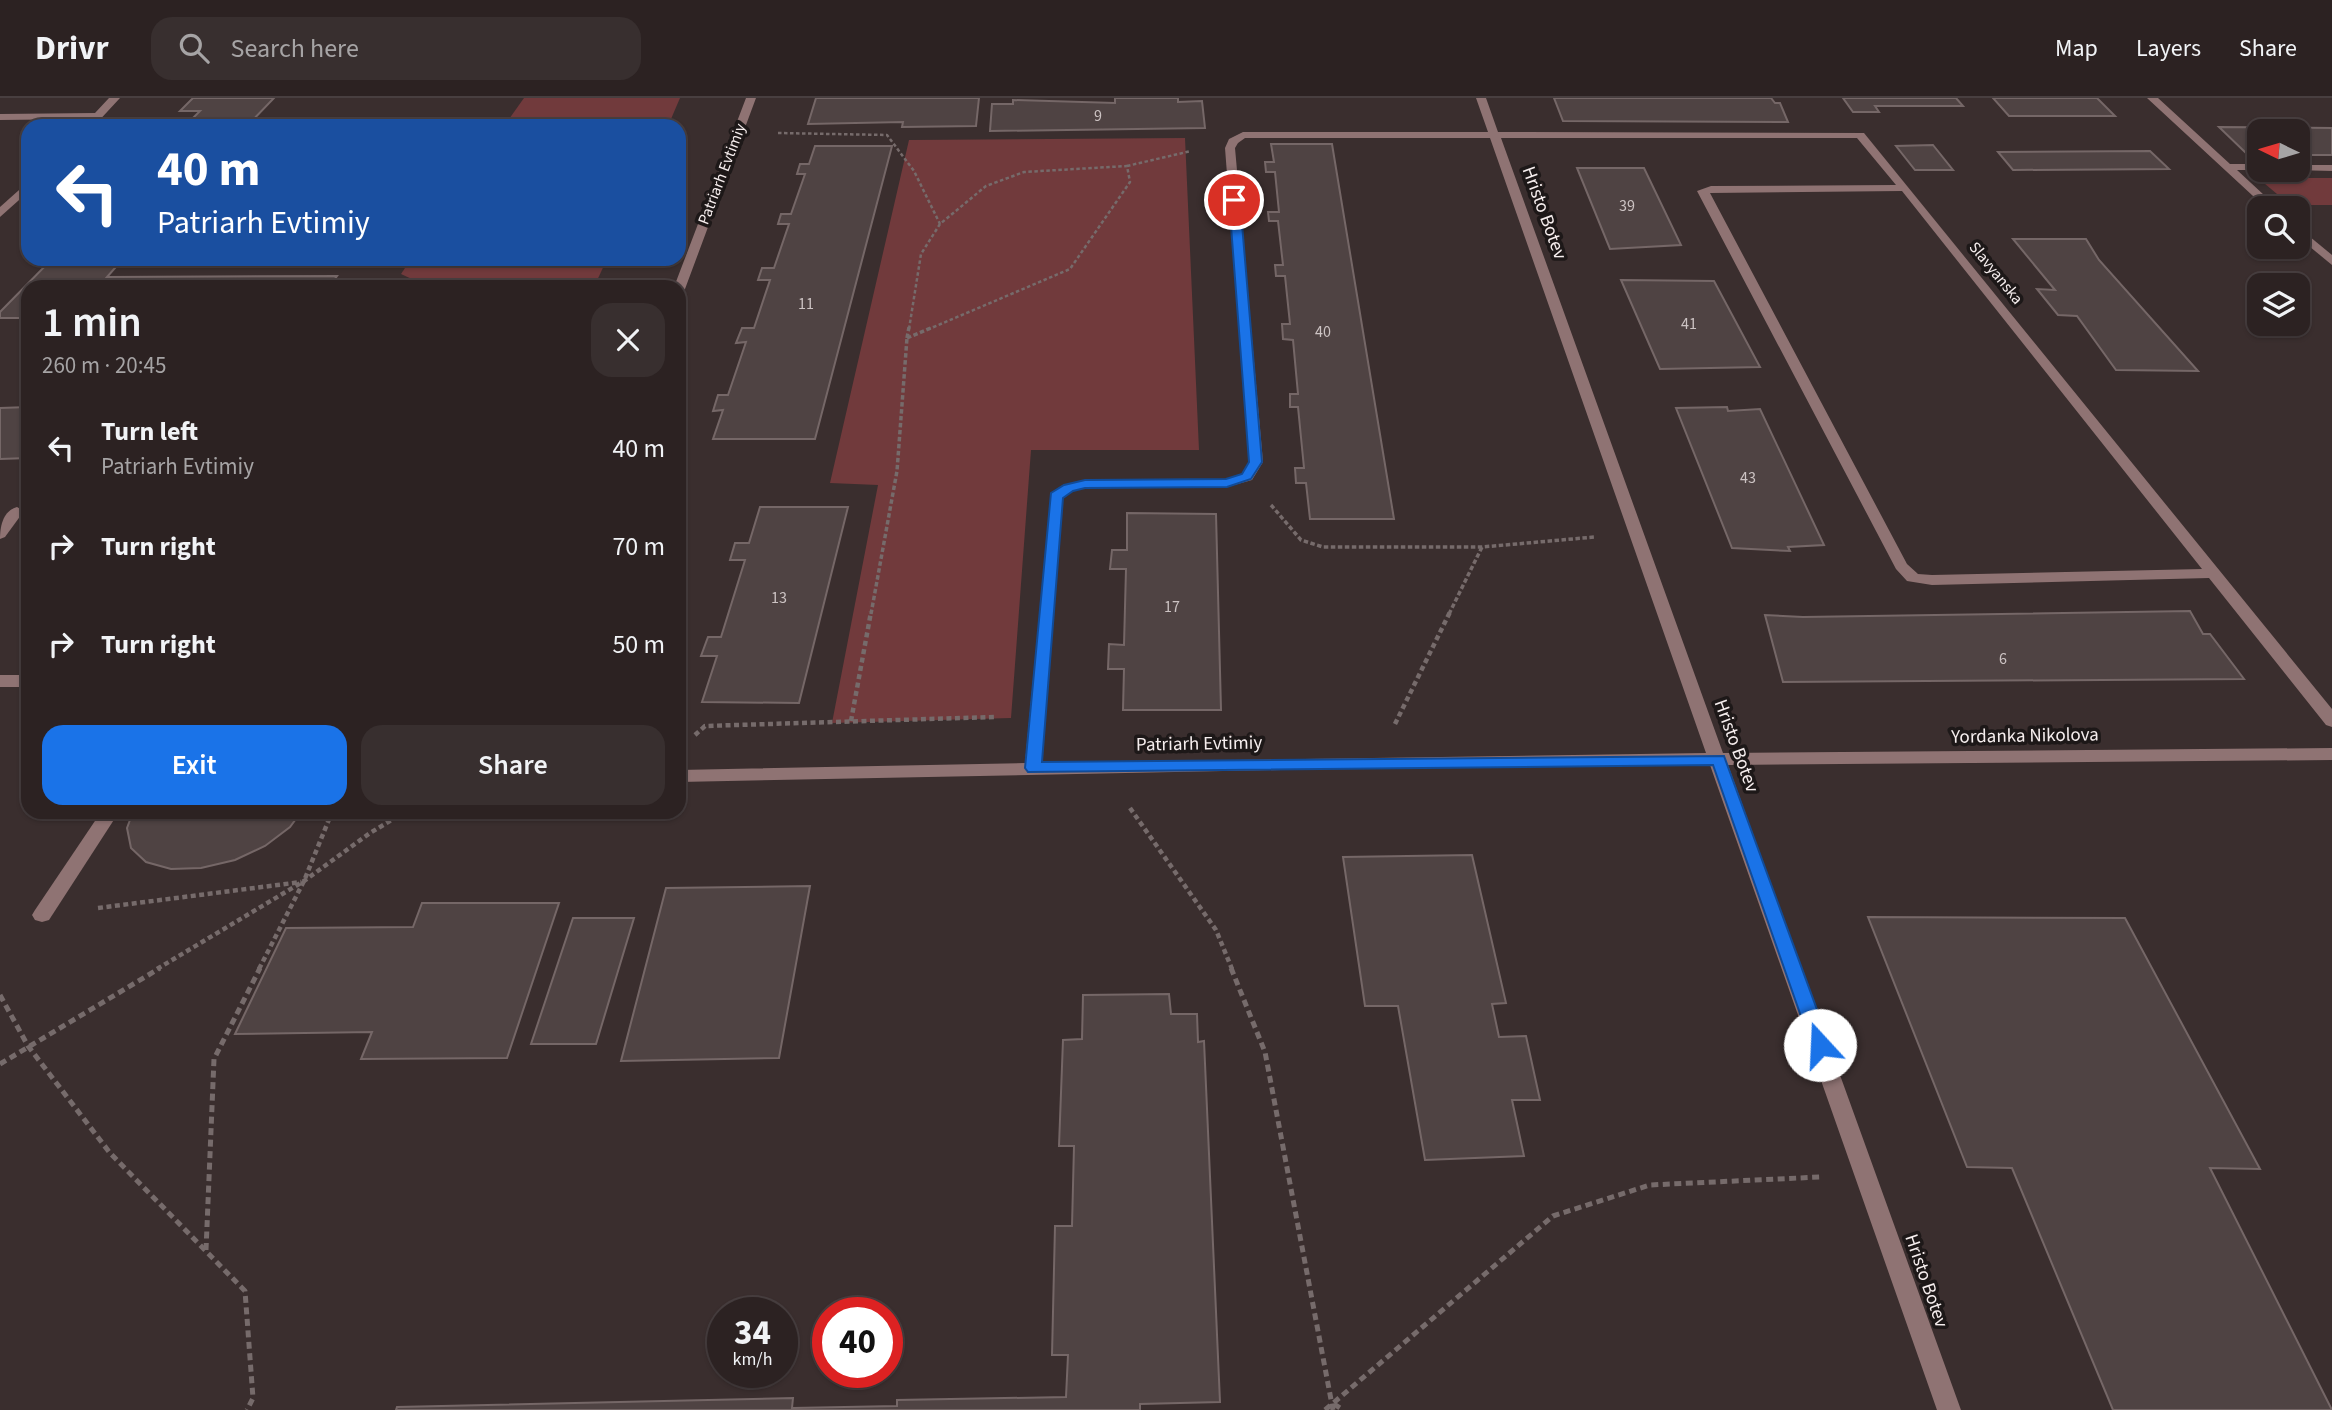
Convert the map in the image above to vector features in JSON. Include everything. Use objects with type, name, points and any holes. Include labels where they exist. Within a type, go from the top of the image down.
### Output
[{"type":"street","points":[[94,119],[115,98]]},
{"type":"street","name":"Patriarh Evtimiy","points":[[682,280],[751,98]]},
{"type":"street","name":"Hristo Botev","points":[[1481,98],[1949,1410]]},
{"type":"street","points":[[2152,98],[2258,196]]},
{"type":"street","points":[[0,117],[97,116]]},
{"type":"street","name":"Slavyanska","points":[[1233,141],[1243,135],[1860,135],[1906,188],[2332,721]]},
{"type":"street","points":[[1033,768],[1056,496],[1069,488],[1085,484],[1227,483],[1247,477],[1256,462],[1230,148],[1233,141]]},
{"type":"street","points":[[2225,167],[2247,167]]},
{"type":"street","points":[[2310,168],[2332,168]]},
{"type":"street","points":[[1906,188],[1703,191],[1901,566],[1913,578],[1932,580],[2215,573]]},
{"type":"street","points":[[0,214],[21,193]]},
{"type":"street","points":[[2310,242],[2332,261]]},
{"type":"street","points":[[0,512],[21,511]]},
{"type":"street","points":[[0,534],[21,512]]},
{"type":"street","points":[[0,681],[21,681]]},
{"type":"street","name":"Yordanka Nikolova","points":[[1719,760],[2332,754]]},
{"type":"street","name":"Patriarh Evtimiy","points":[[686,776],[1376,762],[1719,760]]},
{"type":"street","points":[[42,915],[105,819]]},
{"type":"path","points":[[738,132],[887,135],[915,170],[940,224]]},
{"type":"path","points":[[851,722],[897,471],[907,338],[921,254],[940,224],[986,186],[1024,172],[1126,166],[1233,141]]},
{"type":"path","points":[[907,338],[1070,269],[1130,182],[1126,166]]},
{"type":"path","points":[[1247,477],[1301,540],[1323,547],[1482,547],[1637,533]]},
{"type":"path","points":[[1376,762],[1482,547]]},
{"type":"path","points":[[688,742],[705,726],[1037,716]]},
{"type":"path","points":[[1101,767],[1216,930],[1265,1052],[1333,1407]]},
{"type":"path","points":[[206,1251],[214,1059],[304,881],[329,819]]},
{"type":"path","points":[[0,1064],[304,881],[393,819]]},
{"type":"path","points":[[42,915],[304,881]]},
{"type":"path","points":[[0,996],[28,1046],[110,1153],[246,1291],[253,1398],[247,1410]]},
{"type":"path","points":[[1325,1410],[1333,1407],[1553,1216],[1650,1185],[1866,1175]]},
{"type":"path","points":[[1333,1407],[1343,1410]]},
{"type":"shaded area","points":[[524,98],[680,98],[671,119],[509,119]]},
{"type":"shaded area","points":[[1185,138],[1199,450],[1031,450],[1011,718],[832,723],[878,485],[830,483],[909,140]]},
{"type":"shaded area","points":[[2310,178],[2332,178],[2332,205],[2310,205],[2310,196],[2279,196],[2263,182],[2310,182]]},
{"type":"shaded area","points":[[406,266],[604,266],[597,280],[414,280],[401,274]]},
{"type":"building","points":[[193,98],[274,98],[254,119],[192,119],[200,111],[180,111]]},
{"type":"building","points":[[816,98],[979,98],[976,126],[902,127],[903,122],[808,124]]},
{"type":"building","points":[[1115,98],[1178,98],[1178,102],[1202,101],[1205,128],[990,131],[992,104],[1013,104],[1013,100],[1115,103]]},
{"type":"building","points":[[1554,98],[1771,98],[1775,103],[1780,103],[1788,122],[1563,121]]},
{"type":"building","points":[[1843,98],[1956,98],[1963,106],[1875,106],[1879,112],[1853,112]]},
{"type":"building","points":[[1993,98],[2097,98],[2115,116],[2009,116]]},
{"type":"building","points":[[2219,127],[2247,127],[2247,154]]},
{"type":"building","points":[[2310,128],[2332,128],[2332,155],[2310,155]]},
{"type":"building","points":[[1271,144],[1332,144],[1394,519],[1310,519],[1306,483],[1296,483],[1295,468],[1304,468],[1298,407],[1290,407],[1290,394],[1298,394],[1293,340],[1283,339],[1282,324],[1290,324],[1285,276],[1276,276],[1275,265],[1283,265],[1278,221],[1269,221],[1268,212],[1279,212],[1275,172],[1266,172],[1265,162],[1274,162]]},
{"type":"building","points":[[1933,145],[1953,170],[1915,170],[1896,146]]},
{"type":"building","points":[[815,146],[892,146],[815,439],[713,439],[723,410],[713,411],[718,395],[728,395],[746,342],[736,343],[742,328],[754,328],[770,280],[758,280],[762,268],[774,268],[789,224],[778,224],[781,214],[791,214],[805,174],[797,174],[800,164],[809,164]]},
{"type":"building","points":[[2150,151],[2169,169],[2013,170],[1998,152]]},
{"type":"building","points":[[1577,168],[1644,168],[1681,245],[1610,249]]},
{"type":"building","points":[[2013,239],[2086,239],[2099,260],[2198,371],[2116,370],[2077,316],[2058,315],[2037,289],[2055,290]]},
{"type":"building","points":[[45,266],[117,266],[107,277],[337,276],[334,280],[31,280]]},
{"type":"building","points":[[1621,280],[1714,281],[1760,367],[1660,369]]},
{"type":"building","points":[[21,291],[21,318],[0,318],[0,312]]},
{"type":"building","points":[[21,407],[21,458],[0,459],[0,408]]},
{"type":"building","points":[[1727,407],[1728,411],[1760,409],[1824,545],[1788,547],[1790,551],[1732,548],[1676,408]]},
{"type":"building","points":[[760,507],[848,507],[799,703],[702,702],[717,656],[701,656],[708,637],[721,637],[745,560],[730,560],[735,543],[749,543]]},
{"type":"building","points":[[1127,513],[1216,514],[1221,710],[1123,710],[1124,669],[1108,669],[1109,644],[1124,645],[1126,569],[1110,569],[1112,550],[1127,550]]},
{"type":"building","points":[[2190,611],[2203,634],[2210,634],[2244,679],[1783,682],[1765,615],[1803,617]]},
{"type":"building","points":[[130,819],[296,819],[290,827],[265,846],[235,860],[201,868],[171,869],[146,862],[131,848],[127,828]]},
{"type":"building","points":[[1472,855],[1506,1003],[1492,1004],[1499,1037],[1526,1036],[1540,1100],[1512,1100],[1524,1156],[1425,1160],[1398,1006],[1365,1006],[1343,857]]},
{"type":"building","points":[[810,886],[779,1058],[621,1061],[666,888]]},
{"type":"building","points":[[422,903],[559,903],[507,1058],[361,1059],[372,1032],[235,1034],[286,928],[413,927]]},
{"type":"building","points":[[1868,917],[2125,918],[2260,1169],[2210,1168],[2332,1410],[2113,1410],[2012,1168],[1967,1167]]},
{"type":"building","points":[[573,918],[634,918],[596,1044],[531,1044]]},
{"type":"building","points":[[1169,994],[1171,1014],[1197,1014],[1198,1042],[1204,1041],[1220,1402],[1140,1404],[1140,1410],[396,1410],[397,1407],[793,1398],[792,1408],[897,1406],[897,1400],[1066,1397],[1068,1355],[1052,1355],[1055,1226],[1072,1226],[1074,1146],[1059,1146],[1063,1040],[1082,1039],[1083,995]]},
{"type":"route","points":[[1234,200],[1256,462],[1247,477],[1227,483],[1085,484],[1069,488],[1056,496],[1033,768],[1719,760],[1820,1045]]}]
